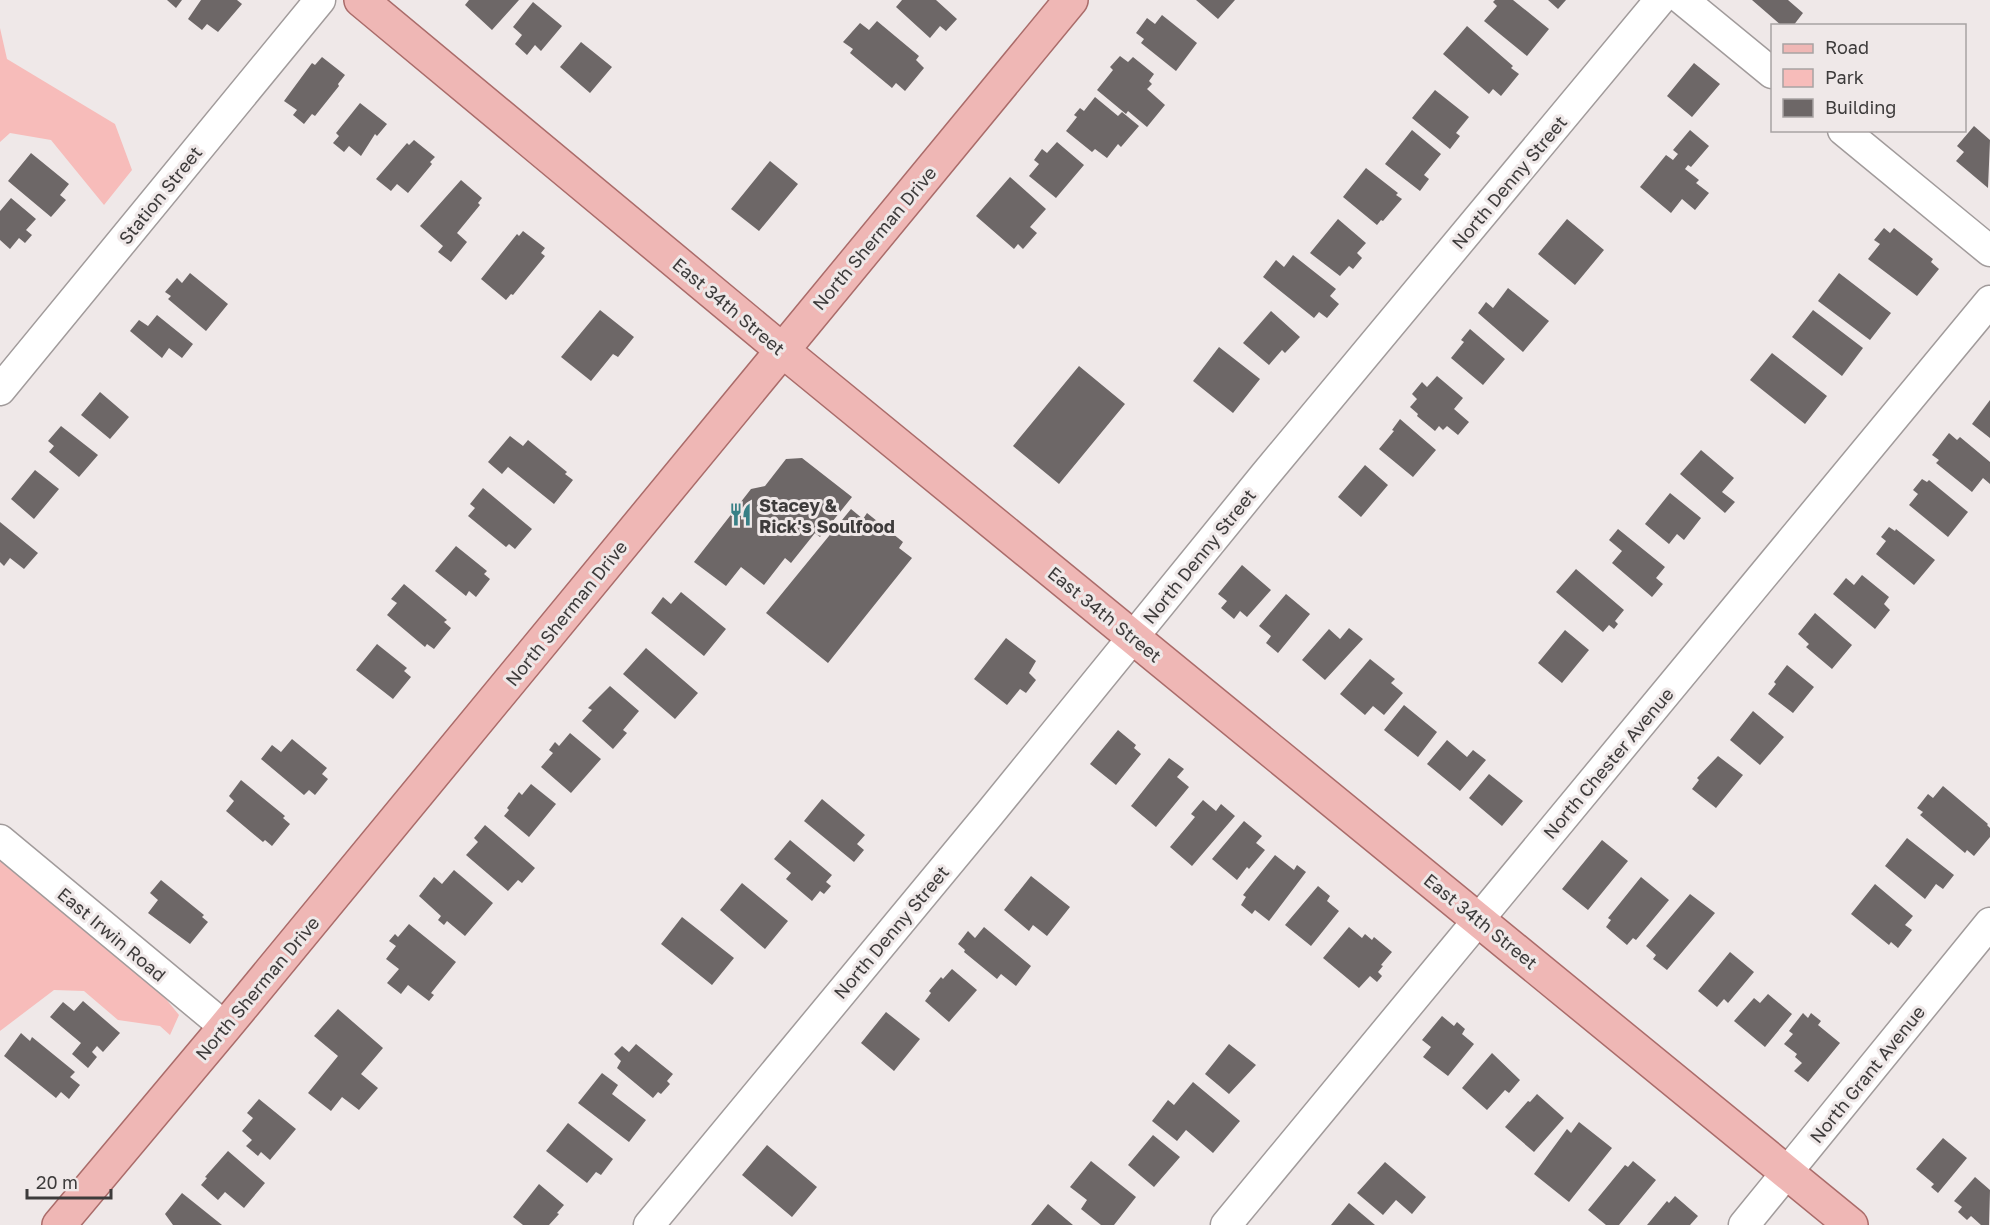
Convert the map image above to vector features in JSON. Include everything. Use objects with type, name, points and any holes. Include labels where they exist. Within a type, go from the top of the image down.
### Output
[{"type":"main road","name":"East 34th Street","points":[[361,0],[782,350],[1851,1225]]},
{"type":"main road","name":"North Sherman Drive","points":[[59,1225],[225,1027],[1071,0]]},
{"type":"street","name":"Station Street","points":[[0,390],[320,0]]},
{"type":"street","name":"North Denny Street","points":[[649,1225],[990,813],[1265,475],[1660,0]]},
{"type":"street","points":[[1683,0],[1771,71]]},
{"type":"street","points":[[1845,132],[1990,251]]},
{"type":"street","name":"North Chester Avenue","points":[[1226,1225],[1990,301]]},
{"type":"street","name":"East Irwin Road","points":[[0,840],[225,1027]]},
{"type":"street","name":"North Grant Avenue","points":[[1744,1225],[1990,923]]},
{"type":"green space","points":[[0,28],[7,59],[115,124],[132,170],[104,205],[51,140],[10,133],[0,142]]},
{"type":"green space","points":[[0,858],[152,982],[179,1015],[170,1035],[160,1026],[118,1020],[84,991],[54,990],[0,1031]]},
{"type":"building","points":[[167,0],[182,0],[176,8]]},
{"type":"building","points":[[201,0],[237,0],[242,4],[218,32],[207,24],[202,30],[188,19]]},
{"type":"building","points":[[469,0],[519,0],[492,30],[465,5]]},
{"type":"building","points":[[902,0],[936,0],[957,19],[946,31],[940,26],[930,38],[896,7]]},
{"type":"building","points":[[1196,0],[1235,0],[1218,19]]},
{"type":"building","points":[[1513,0],[1549,29],[1527,56],[1484,21],[1497,6],[1493,2]]},
{"type":"building","points":[[1548,0],[1566,0],[1558,9]]},
{"type":"building","points":[[1752,0],[1788,0],[1803,13],[1795,24],[1780,24]]},
{"type":"building","points":[[533,2],[562,26],[541,51],[535,45],[527,55],[515,44],[522,35],[513,27]]},
{"type":"building","points":[[1162,15],[1197,43],[1176,71],[1141,43],[1144,39],[1136,33],[1147,18],[1155,24]]},
{"type":"building","points":[[877,21],[919,56],[916,60],[924,68],[905,91],[896,83],[892,88],[850,53],[853,49],[843,42],[860,23],[869,30]]},
{"type":"building","points":[[1467,26],[1513,66],[1511,68],[1519,74],[1501,96],[1493,89],[1489,94],[1443,54]]},
{"type":"building","points":[[581,42],[612,67],[590,93],[560,67]]},
{"type":"building","points":[[1120,56],[1128,62],[1133,57],[1154,74],[1149,81],[1152,84],[1147,89],[1165,105],[1147,127],[1128,111],[1126,114],[1097,90],[1113,70],[1110,67]]},
{"type":"building","points":[[322,57],[345,75],[315,116],[312,114],[304,124],[293,115],[297,110],[284,101],[312,63],[315,65]]},
{"type":"building","points":[[1694,63],[1720,84],[1692,117],[1667,96]]},
{"type":"building","points":[[1435,90],[1469,117],[1456,133],[1460,136],[1450,149],[1412,118]]},
{"type":"building","points":[[1095,97],[1118,116],[1122,112],[1139,126],[1121,147],[1118,144],[1107,158],[1095,149],[1092,152],[1066,131],[1077,117],[1074,115],[1080,108],[1084,111]]},
{"type":"building","points":[[360,103],[387,124],[377,136],[375,134],[361,156],[349,146],[344,152],[333,143],[339,136],[336,133]]},
{"type":"building","points":[[1974,126],[1990,140],[1988,188],[1956,161],[1964,152],[1957,146]]},
{"type":"building","points":[[1412,130],[1441,154],[1424,175],[1429,179],[1420,191],[1385,164]]},
{"type":"building","points":[[1690,130],[1709,146],[1691,167],[1688,165],[1685,169],[1699,180],[1696,183],[1709,193],[1695,210],[1682,199],[1671,213],[1640,187],[1666,155],[1673,160],[1678,154],[1673,150]]},
{"type":"building","points":[[414,140],[435,157],[430,162],[432,164],[408,193],[397,184],[391,191],[376,179],[407,143],[409,145]]},
{"type":"building","points":[[1057,142],[1084,165],[1056,198],[1029,176],[1039,164],[1034,160],[1042,149],[1047,153]]},
{"type":"building","points":[[31,153],[69,184],[60,195],[66,200],[51,217],[8,181]]},
{"type":"building","points":[[770,161],[798,184],[759,231],[731,209]]},
{"type":"building","points":[[1366,168],[1398,193],[1396,195],[1402,199],[1377,225],[1343,197]]},
{"type":"building","points":[[1010,177],[1046,209],[1030,227],[1037,233],[1023,249],[1018,244],[1014,249],[976,216]]},
{"type":"building","points":[[461,180],[482,198],[478,203],[480,205],[457,233],[467,242],[451,262],[438,252],[443,246],[420,226]]},
{"type":"building","points":[[11,198],[36,219],[26,230],[32,235],[25,243],[19,238],[10,249],[0,240],[0,211]]},
{"type":"building","points":[[1338,219],[1366,243],[1357,253],[1362,258],[1353,269],[1349,266],[1340,276],[1310,253]]},
{"type":"building","points":[[1567,219],[1604,250],[1575,285],[1538,254]]},
{"type":"building","points":[[1884,228],[1890,233],[1894,228],[1933,259],[1931,262],[1939,269],[1917,296],[1868,259],[1880,244],[1874,240]]},
{"type":"building","points":[[523,231],[545,248],[541,253],[545,256],[513,295],[511,294],[506,300],[481,279],[517,234],[519,236]]},
{"type":"building","points":[[1293,255],[1336,289],[1330,296],[1339,304],[1327,318],[1319,312],[1314,318],[1263,277],[1276,260],[1284,267]]},
{"type":"building","points":[[190,273],[228,304],[206,331],[168,299],[171,296],[165,292],[177,278],[182,283]]},
{"type":"building","points":[[1839,273],[1891,313],[1870,340],[1818,301]]},
{"type":"building","points":[[1508,288],[1549,321],[1523,352],[1478,313],[1486,302],[1493,308]]},
{"type":"building","points":[[600,310],[634,337],[618,357],[613,354],[591,381],[561,357]]},
{"type":"building","points":[[1813,310],[1863,348],[1842,376],[1792,337]]},
{"type":"building","points":[[1271,311],[1300,337],[1285,353],[1282,350],[1269,365],[1243,343]]},
{"type":"building","points":[[157,315],[193,344],[182,358],[169,348],[162,358],[130,331],[139,320],[148,326]]},
{"type":"building","points":[[1470,329],[1505,359],[1483,385],[1451,358],[1464,342],[1461,340]]},
{"type":"building","points":[[1219,347],[1260,379],[1233,413],[1193,381]]},
{"type":"building","points":[[1772,353],[1827,396],[1805,424],[1750,380]]},
{"type":"building","points":[[1079,366],[1125,404],[1059,484],[1013,446]]},
{"type":"building","points":[[1437,376],[1463,398],[1454,409],[1469,422],[1458,435],[1447,426],[1443,430],[1439,426],[1435,431],[1410,407],[1417,399],[1412,394],[1422,382],[1427,387]]},
{"type":"building","points":[[100,392],[129,417],[110,439],[81,415]]},
{"type":"building","points":[[1990,400],[1990,438],[1972,424]]},
{"type":"building","points":[[1400,419],[1436,450],[1413,477],[1379,449],[1394,431],[1392,430]]},
{"type":"building","points":[[61,426],[98,455],[79,477],[49,452],[54,446],[48,441]]},
{"type":"building","points":[[1949,433],[1957,440],[1960,437],[1990,462],[1990,484],[1983,478],[1972,492],[1936,463],[1939,460],[1932,455]]},
{"type":"building","points":[[510,436],[523,446],[528,440],[567,472],[565,474],[573,480],[554,504],[508,467],[502,474],[488,462]]},
{"type":"building","points":[[1701,450],[1734,478],[1722,492],[1735,502],[1725,513],[1680,474]]},
{"type":"building","points":[[802,458],[852,497],[820,537],[815,533],[791,563],[785,558],[764,585],[741,567],[726,586],[694,562],[751,489],[765,486],[786,459]]},
{"type":"building","points":[[1365,465],[1388,485],[1361,517],[1338,497]]},
{"type":"building","points":[[35,470],[59,489],[34,519],[11,499]]},
{"type":"building","points":[[1922,479],[1927,482],[1929,480],[1968,512],[1948,537],[1909,505],[1918,494],[1913,490]]},
{"type":"building","points":[[483,488],[532,529],[515,549],[509,544],[506,547],[468,516],[475,508],[470,504]]},
{"type":"building","points":[[1670,493],[1701,518],[1684,540],[1677,534],[1669,544],[1645,524]]},
{"type":"building","points":[[851,509],[863,519],[867,513],[903,542],[899,548],[912,558],[828,663],[766,613]]},
{"type":"building","points":[[0,522],[38,553],[24,569],[10,558],[4,566],[0,562]]},
{"type":"building","points":[[1889,527],[1895,531],[1896,529],[1935,560],[1914,585],[1876,554],[1886,541],[1881,537]]},
{"type":"building","points":[[1618,529],[1665,567],[1656,578],[1663,584],[1652,597],[1612,563],[1622,551],[1609,540]]},
{"type":"building","points":[[456,546],[487,571],[484,574],[490,579],[476,597],[469,591],[466,596],[435,571]]},
{"type":"building","points":[[1242,565],[1271,590],[1247,617],[1240,611],[1234,619],[1221,608],[1227,601],[1218,594]]},
{"type":"building","points":[[1576,569],[1624,610],[1615,621],[1618,624],[1614,629],[1609,625],[1603,632],[1556,592]]},
{"type":"building","points":[[1862,575],[1889,597],[1884,604],[1890,610],[1875,629],[1833,594],[1846,578],[1854,585]]},
{"type":"building","points":[[404,584],[447,620],[444,622],[451,628],[434,649],[427,644],[425,647],[387,615],[397,603],[391,599]]},
{"type":"building","points":[[681,592],[726,629],[704,656],[651,613],[663,597],[671,604]]},
{"type":"building","points":[[1286,594],[1310,614],[1278,653],[1266,643],[1271,636],[1259,626]]},
{"type":"building","points":[[1815,613],[1852,645],[1832,669],[1806,647],[1809,644],[1798,634]]},
{"type":"building","points":[[1349,628],[1363,639],[1325,680],[1302,660],[1329,629],[1340,639]]},
{"type":"building","points":[[1565,630],[1589,650],[1562,683],[1538,663]]},
{"type":"building","points":[[1006,638],[1036,661],[1029,673],[1036,680],[1026,693],[1020,689],[1007,705],[974,679]]},
{"type":"building","points":[[377,644],[407,668],[404,671],[411,677],[393,699],[356,670]]},
{"type":"building","points":[[646,648],[698,693],[675,719],[623,674]]},
{"type":"building","points":[[1370,659],[1395,679],[1391,683],[1403,693],[1384,715],[1373,706],[1365,715],[1340,694]]},
{"type":"building","points":[[1787,665],[1814,687],[1793,713],[1768,694]]},
{"type":"building","points":[[610,686],[639,711],[623,730],[627,733],[613,749],[582,721],[592,710],[588,708]]},
{"type":"building","points":[[1404,705],[1437,732],[1418,757],[1384,730]]},
{"type":"building","points":[[1753,711],[1784,737],[1760,765],[1730,740]]},
{"type":"building","points":[[1118,730],[1136,745],[1134,748],[1141,754],[1116,785],[1090,764]]},
{"type":"building","points":[[570,733],[601,759],[571,793],[541,767],[553,753],[549,750],[555,742],[559,746]]},
{"type":"building","points":[[292,739],[327,768],[322,774],[328,779],[315,795],[309,790],[304,795],[261,759],[272,745],[281,752]]},
{"type":"building","points":[[1447,740],[1467,757],[1473,750],[1486,760],[1460,791],[1427,764]]},
{"type":"building","points":[[1718,756],[1743,775],[1716,808],[1692,789],[1699,780],[1697,778]]},
{"type":"building","points":[[1169,758],[1184,769],[1177,777],[1189,787],[1156,827],[1131,806]]},
{"type":"building","points":[[1489,774],[1523,801],[1502,826],[1469,798]]},
{"type":"building","points":[[241,780],[285,816],[283,818],[290,824],[272,846],[265,840],[263,842],[226,811],[234,801],[229,796]]},
{"type":"building","points":[[531,784],[556,804],[529,837],[504,816],[519,792],[522,795]]},
{"type":"building","points":[[1943,786],[1990,828],[1990,837],[1974,856],[1967,850],[1965,853],[1920,815],[1923,812],[1917,808],[1928,794],[1933,798]]},
{"type":"building","points":[[822,799],[865,835],[857,844],[864,850],[854,862],[804,821]]},
{"type":"building","points":[[1203,800],[1216,811],[1221,804],[1235,816],[1192,866],[1170,847],[1195,817],[1191,814]]},
{"type":"building","points":[[1244,821],[1262,836],[1256,843],[1265,850],[1237,880],[1212,859]]},
{"type":"building","points":[[485,825],[535,868],[522,883],[518,880],[508,891],[466,855],[478,842],[474,838]]},
{"type":"building","points":[[1907,838],[1954,875],[1943,889],[1936,884],[1925,899],[1885,866]]},
{"type":"building","points":[[790,840],[832,875],[826,882],[831,886],[824,894],[820,891],[812,901],[786,879],[791,873],[774,859]]},
{"type":"building","points":[[1602,840],[1628,861],[1588,910],[1562,889]]},
{"type":"building","points":[[1275,855],[1294,870],[1297,865],[1306,872],[1269,921],[1255,910],[1252,914],[1241,905],[1246,897],[1243,895]]},
{"type":"building","points":[[454,870],[493,903],[465,936],[447,921],[444,925],[438,920],[441,916],[419,896],[434,877],[442,884]]},
{"type":"building","points":[[1031,876],[1070,907],[1047,936],[1033,925],[1029,931],[1004,910]]},
{"type":"building","points":[[1641,877],[1669,900],[1636,940],[1633,938],[1627,945],[1606,927],[1611,920],[1608,918]]},
{"type":"building","points":[[161,880],[204,915],[202,917],[208,922],[190,944],[148,913],[158,900],[150,893]]},
{"type":"building","points":[[742,883],[788,921],[765,949],[720,910]]},
{"type":"building","points":[[1875,884],[1913,916],[1905,925],[1912,930],[1898,948],[1891,942],[1889,945],[1851,914]]},
{"type":"building","points":[[1318,886],[1330,896],[1327,901],[1339,911],[1311,946],[1285,925]]},
{"type":"building","points":[[1690,894],[1715,913],[1667,970],[1653,959],[1656,955],[1646,946]]},
{"type":"building","points":[[682,917],[734,958],[712,985],[661,944]]},
{"type":"building","points":[[409,924],[456,962],[431,993],[434,995],[429,1001],[408,985],[401,994],[387,983],[399,969],[386,959],[396,946],[389,941],[395,934],[398,937]]},
{"type":"building","points":[[984,927],[1031,966],[1016,986],[1001,974],[997,979],[964,952],[965,950],[958,944],[968,931],[975,938]]},
{"type":"building","points":[[1349,927],[1362,938],[1365,934],[1372,940],[1374,937],[1392,952],[1381,965],[1383,966],[1378,972],[1382,976],[1377,982],[1370,976],[1359,988],[1323,958]]},
{"type":"building","points":[[1730,952],[1754,972],[1728,1003],[1724,999],[1717,1007],[1698,991]]},
{"type":"building","points":[[952,969],[977,990],[949,1022],[925,1001],[931,993],[929,991],[941,977],[943,979]]},
{"type":"building","points":[[1768,994],[1792,1014],[1765,1047],[1734,1021],[1754,998],[1760,1003]]},
{"type":"building","points":[[83,1001],[120,1033],[103,1052],[97,1046],[92,1052],[97,1057],[88,1068],[72,1054],[81,1043],[50,1017],[63,1002],[74,1011]]},
{"type":"building","points":[[338,1009],[383,1048],[361,1074],[378,1088],[359,1110],[342,1097],[331,1111],[308,1093],[338,1056],[314,1036]]},
{"type":"building","points":[[886,1012],[920,1039],[894,1071],[861,1043]]},
{"type":"building","points":[[1803,1013],[1808,1018],[1811,1013],[1821,1021],[1818,1025],[1840,1043],[1808,1082],[1794,1071],[1802,1063],[1795,1057],[1797,1054],[1784,1044],[1793,1034],[1789,1031]]},
{"type":"building","points":[[1442,1016],[1454,1026],[1457,1022],[1465,1029],[1462,1034],[1474,1044],[1448,1076],[1423,1057],[1431,1047],[1422,1040]]},
{"type":"building","points":[[21,1033],[30,1041],[32,1037],[75,1072],[70,1077],[80,1085],[69,1099],[61,1092],[56,1098],[4,1056]]},
{"type":"building","points":[[636,1044],[673,1074],[667,1081],[670,1084],[661,1094],[658,1092],[653,1098],[617,1068],[621,1061],[614,1054],[622,1046],[629,1052]]},
{"type":"building","points":[[1229,1044],[1256,1065],[1229,1094],[1205,1074]]},
{"type":"building","points":[[1492,1053],[1520,1080],[1509,1093],[1505,1090],[1487,1110],[1462,1088]]},
{"type":"building","points":[[602,1073],[618,1085],[612,1094],[646,1120],[629,1142],[578,1103]]},
{"type":"building","points":[[1193,1082],[1240,1121],[1213,1153],[1186,1130],[1177,1141],[1152,1121],[1168,1100],[1174,1105]]},
{"type":"building","points":[[1537,1094],[1564,1118],[1534,1152],[1505,1127]]},
{"type":"building","points":[[259,1099],[296,1129],[270,1160],[261,1152],[258,1156],[246,1146],[252,1140],[242,1131],[253,1118],[247,1113]]},
{"type":"building","points":[[1579,1122],[1612,1148],[1569,1202],[1534,1174],[1567,1129],[1571,1133]]},
{"type":"building","points":[[568,1123],[613,1159],[601,1175],[596,1172],[587,1183],[546,1151]]},
{"type":"building","points":[[1153,1135],[1180,1157],[1154,1187],[1128,1165]]},
{"type":"building","points":[[1943,1138],[1967,1158],[1938,1193],[1931,1187],[1934,1184],[1916,1169]]},
{"type":"building","points":[[767,1145],[817,1187],[792,1217],[742,1175]]},
{"type":"building","points":[[228,1151],[265,1183],[244,1208],[225,1192],[218,1200],[201,1185],[207,1178],[205,1177]]},
{"type":"building","points":[[1091,1161],[1136,1197],[1114,1225],[1101,1225],[1081,1209],[1087,1200],[1070,1187]]},
{"type":"building","points":[[1633,1161],[1656,1180],[1619,1225],[1606,1225],[1588,1210],[1625,1165],[1628,1167]]},
{"type":"building","points":[[1385,1162],[1426,1197],[1412,1214],[1396,1200],[1383,1215],[1357,1193]]},
{"type":"building","points":[[1975,1177],[1990,1190],[1989,1225],[1981,1225],[1971,1216],[1967,1220],[1958,1212],[1962,1207],[1954,1201]]},
{"type":"building","points":[[539,1184],[564,1205],[549,1225],[523,1225],[513,1217]]},
{"type":"building","points":[[182,1193],[222,1225],[173,1225],[165,1214]]},
{"type":"building","points":[[1675,1196],[1698,1216],[1690,1225],[1647,1225],[1667,1201],[1669,1203]]},
{"type":"building","points":[[1349,1203],[1375,1225],[1331,1225]]},
{"type":"building","points":[[1048,1204],[1073,1225],[1031,1225]]},
{"type":"place","name":"Stacey & Rick's Soulfood","points":[[741,515]]}]
